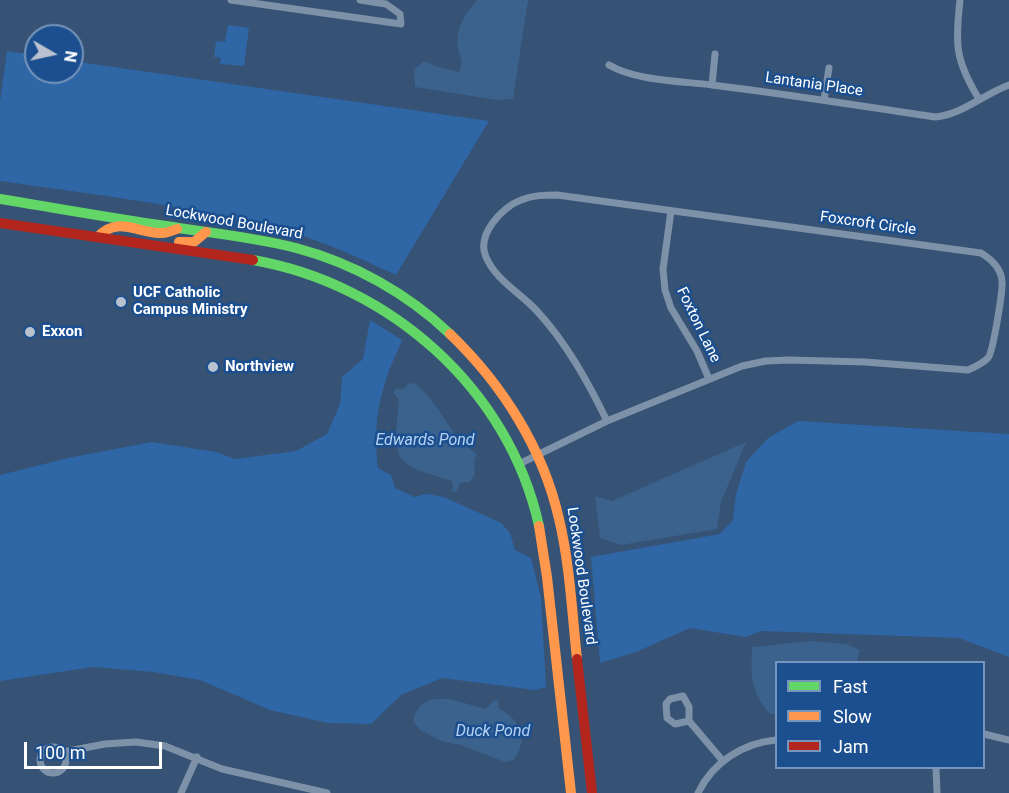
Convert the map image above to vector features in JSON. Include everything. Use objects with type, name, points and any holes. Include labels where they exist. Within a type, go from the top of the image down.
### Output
[{"type":"main road","name":"Lockwood Boulevard","points":[[0,199],[286,245],[337,262],[366,275],[406,298],[442,326],[482,366],[513,409],[537,454],[549,485],[563,537],[592,793]]},
{"type":"main road","points":[[0,223],[282,266],[328,281],[376,304],[431,344],[451,363],[499,425],[519,464],[535,511],[543,546],[571,793]]},
{"type":"main road","points":[[98,237],[106,228],[117,226],[163,233],[180,228]]},
{"type":"main road","points":[[123,241],[135,236],[190,244],[197,242],[206,232]]},
{"type":"main road","points":[[328,281],[337,262]]},
{"type":"street","points":[[231,0],[400,24],[400,14],[386,4],[360,0]]},
{"type":"street","points":[[960,0],[956,43],[960,61],[979,99]]},
{"type":"street","points":[[712,85],[715,54]]},
{"type":"street","name":"Lantania Place","points":[[609,65],[619,71],[642,75],[935,117],[948,116],[1009,85]]},
{"type":"street","points":[[825,100],[830,68]]},
{"type":"street","name":"Foxcroft Circle","points":[[519,464],[607,421],[741,366],[766,361],[865,362],[968,370],[989,357],[1002,280],[998,267],[991,258],[981,253],[557,195],[538,195],[520,200],[503,210],[490,227],[484,241],[484,255],[493,269],[536,310],[558,338],[581,372],[607,421]]},
{"type":"street","name":"Foxton Lane","points":[[671,211],[663,269],[665,290],[671,308],[697,351],[709,379]]},
{"type":"street","points":[[689,721],[723,761]]},
{"type":"street","points":[[985,734],[1009,740]]},
{"type":"street","points":[[698,793],[703,783],[723,761],[743,748],[762,741],[775,740]]},
{"type":"street","points":[[63,752],[105,744],[136,742],[165,747],[222,769],[327,793]]},
{"type":"street","points":[[181,793],[197,758]]},
{"type":"street","points":[[936,769],[937,793]]},
{"type":"shaded area","points":[[228,25],[249,28],[244,66],[220,64],[221,58],[214,57],[216,41],[225,42]]},
{"type":"shaded area","points":[[7,51],[24,53],[24,84],[84,84],[84,63],[489,121],[396,275],[316,241],[254,223],[146,202],[0,181],[0,102]]},
{"type":"shaded area","points":[[370,320],[402,340],[380,402],[376,435],[378,468],[391,475],[395,488],[414,497],[426,494],[444,497],[501,523],[510,533],[515,550],[531,558],[541,598],[546,687],[535,690],[442,678],[401,695],[371,724],[328,723],[270,710],[200,680],[153,672],[93,667],[0,681],[0,475],[68,458],[152,442],[216,452],[235,459],[296,451],[327,434],[340,404],[342,377],[363,359]]},
{"type":"shaded area","points":[[798,421],[1009,434],[1009,657],[959,638],[762,631],[745,637],[690,628],[636,652],[600,663],[591,557],[720,534],[733,520],[736,494],[746,462],[768,438]]},
{"type":"water","points":[[478,0],[528,0],[513,99],[497,100],[415,87],[414,69],[425,61],[459,72],[461,62],[458,35],[465,16]]},
{"type":"water","name":"Edwards Pond","points":[[415,383],[435,405],[462,443],[477,454],[474,460],[475,475],[469,482],[460,483],[457,492],[451,491],[452,481],[417,469],[400,457],[396,436],[399,400],[393,392]]},
{"type":"water","points":[[746,442],[721,502],[717,529],[621,545],[600,538],[595,496],[612,501]]},
{"type":"water","points":[[810,641],[847,644],[860,650],[857,661],[775,661],[775,715],[769,713],[755,690],[752,647]]},
{"type":"water","name":"Duck Pond","points":[[433,699],[450,699],[486,709],[494,700],[499,701],[498,708],[517,724],[522,737],[519,752],[514,760],[505,762],[461,745],[444,742],[421,731],[413,721],[414,716],[417,709]]},
{"type":"traffic: fast","points":[[0,199],[248,238],[317,254],[378,281],[416,305],[450,334]]},
{"type":"traffic: fast","points":[[253,260],[303,273],[351,292],[396,319],[436,351],[471,388],[501,430],[524,476],[539,526]]},
{"type":"traffic: slow","points":[[98,237],[113,227],[121,226],[154,233],[177,229]]},
{"type":"traffic: slow","points":[[179,242],[194,242],[206,232]]},
{"type":"traffic: slow","points":[[450,334],[487,374],[503,396],[531,442],[543,467],[563,536],[577,659]]},
{"type":"traffic: slow","points":[[539,526],[547,577],[571,793]]},
{"type":"traffic: jam","points":[[0,223],[253,260]]},
{"type":"traffic: jam","points":[[577,659],[592,793]]},
{"type":"place","name":"UCF Catholic Campus Ministry","points":[[121,302]]},
{"type":"place","name":"Exxon","points":[[30,332]]},
{"type":"place","name":"Northview","points":[[213,367]]}]
